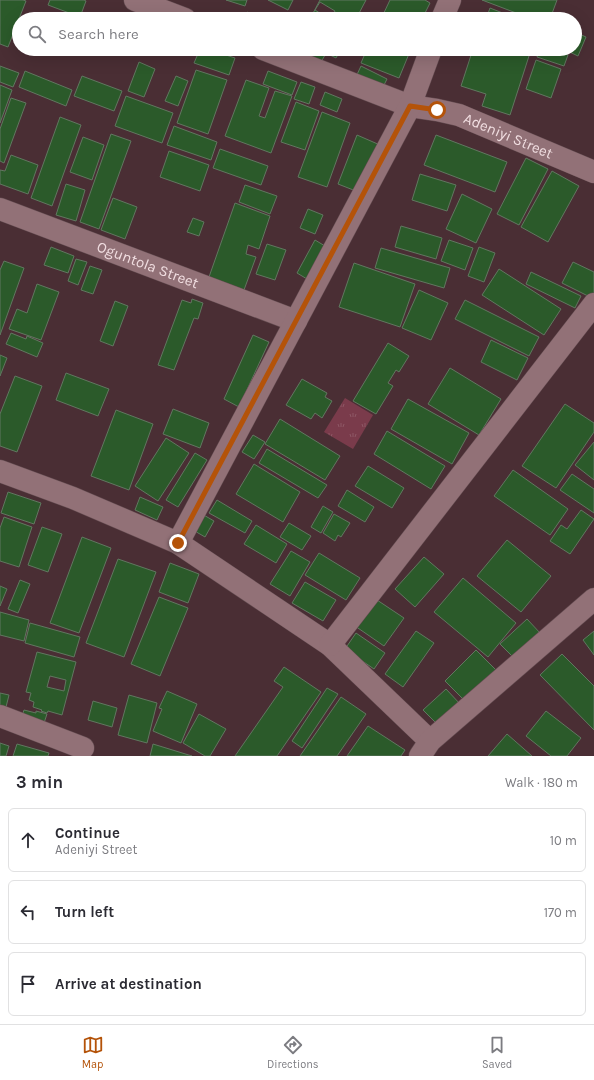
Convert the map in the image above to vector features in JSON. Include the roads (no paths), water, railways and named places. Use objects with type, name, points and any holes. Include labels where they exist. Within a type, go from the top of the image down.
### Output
[{"type":"street","points":[[136,0],[167,12]]},
{"type":"street","points":[[445,12],[450,0]]},
{"type":"street","name":"Adeniyi Street","points":[[280,56],[410,106],[459,115],[594,172]]},
{"type":"street","points":[[178,543],[410,106],[428,56]]},
{"type":"street","name":"Oguntola Street","points":[[0,209],[296,321]]},
{"type":"street","points":[[330,645],[594,304]]},
{"type":"street","points":[[0,471],[73,498],[178,543],[330,645],[425,748],[594,599]]},
{"type":"street","points":[[0,716],[83,748]]}]
